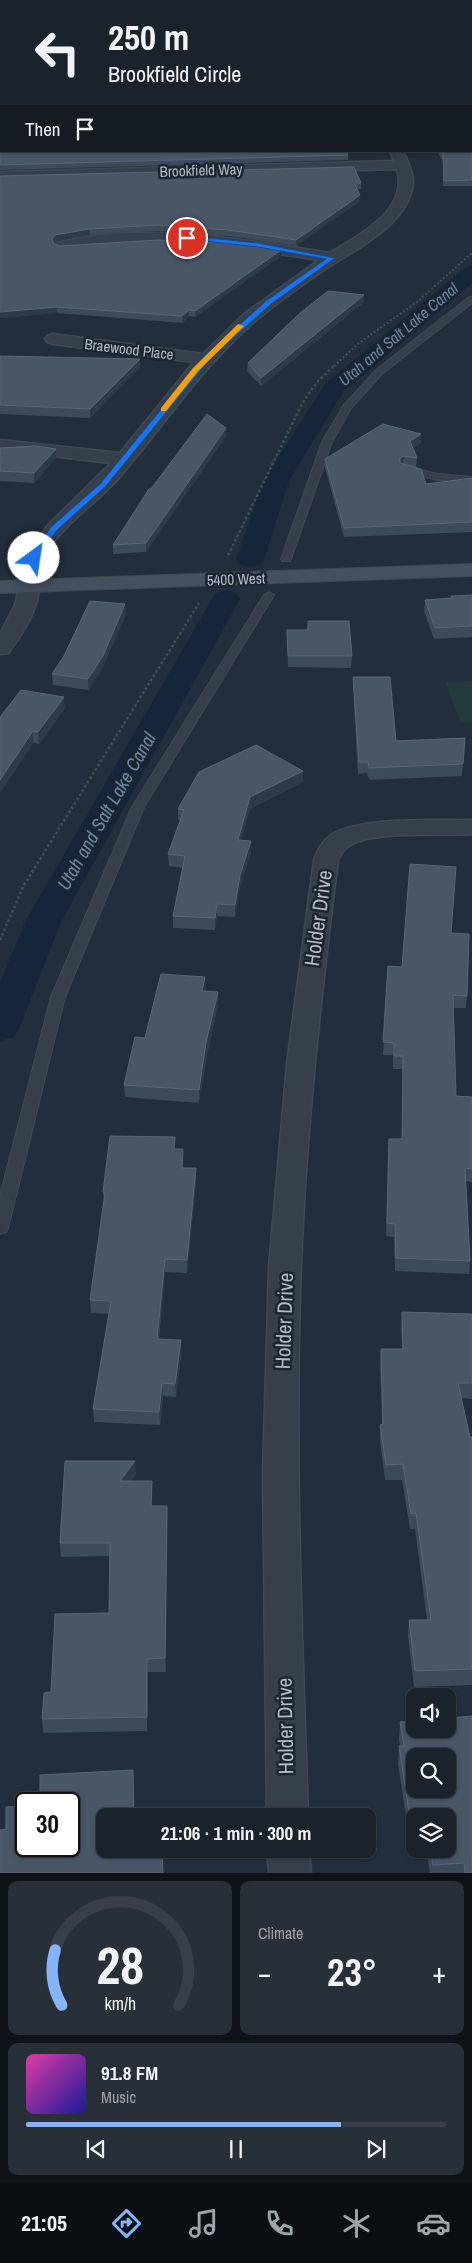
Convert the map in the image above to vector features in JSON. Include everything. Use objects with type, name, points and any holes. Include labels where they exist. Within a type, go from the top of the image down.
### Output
[{"type":"street","name":"Brookfield Way","points":[[0,176],[399,158]]},
{"type":"street","points":[[0,648],[20,618],[30,586],[34,558],[54,529],[102,485],[206,359],[261,308],[381,224],[402,198],[406,182],[399,158]]},
{"type":"street","points":[[61,246],[109,238],[187,238],[258,245],[332,258]]},
{"type":"street","name":"Braewood Place","points":[[53,340],[206,359]]},
{"type":"street","points":[[0,445],[124,459]]},
{"type":"street","name":"5400 West","points":[[0,587],[472,570]]},
{"type":"street","name":"Holder Drive","points":[[288,1808],[281,1446],[285,1269],[295,1112],[309,976],[324,870],[329,851],[346,837],[382,832],[472,827]]},
{"type":"street","points":[[289,1858],[290,1873]]},
{"type":"lane","points":[[286,559],[325,445],[346,408],[358,392],[402,350],[472,299]]},
{"type":"lane","points":[[404,470],[438,477],[472,480]]},
{"type":"lane","points":[[0,1228],[58,997],[134,816],[269,594]]},
{"type":"path","points":[[0,940],[24,885],[203,597]]},
{"type":"green space","points":[[472,681],[472,722],[461,723],[445,682]]},
{"type":"building","points":[[0,152],[346,152],[348,155],[0,165]]},
{"type":"building","points":[[442,152],[472,152],[472,180],[444,181]]},
{"type":"building","points":[[354,167],[361,183],[354,183],[360,195],[296,240],[228,230],[158,225],[89,229],[55,235],[52,239],[54,244],[60,246],[158,240],[222,243],[281,250],[195,311],[189,310],[182,316],[57,307],[0,312],[0,176]]},
{"type":"building","points":[[328,291],[364,295],[261,378],[248,363],[300,313]]},
{"type":"building","points":[[0,356],[140,359],[90,409],[0,405]]},
{"type":"building","points":[[207,414],[226,428],[146,543],[113,545],[149,489],[151,489]]},
{"type":"building","points":[[383,424],[421,434],[410,441],[417,458],[404,456],[400,458],[400,463],[421,469],[426,484],[472,478],[472,522],[344,528],[325,459]]},
{"type":"building","points":[[35,446],[56,449],[34,473],[0,471],[0,448]]},
{"type":"building","points":[[472,595],[472,626],[435,628],[425,600]]},
{"type":"building","points":[[90,601],[125,604],[103,656],[88,679],[52,674],[64,656]]},
{"type":"building","points":[[308,621],[349,621],[352,656],[288,656],[287,630],[308,630]]},
{"type":"building","points":[[353,677],[390,677],[396,741],[465,738],[463,764],[369,768],[368,762],[359,762]]},
{"type":"building","points":[[21,690],[64,697],[38,732],[33,731],[0,780],[0,717]]},
{"type":"building","points":[[256,745],[303,771],[250,797],[238,840],[251,841],[240,875],[235,905],[217,904],[215,918],[173,916],[185,856],[168,854],[184,810],[178,809],[199,772]]},
{"type":"building","points":[[410,864],[456,867],[451,933],[469,934],[467,996],[453,995],[456,1096],[472,1097],[472,1169],[465,1168],[470,1261],[396,1258],[395,1224],[387,1223],[389,1139],[402,1139],[403,1056],[394,1056],[394,1043],[383,1042],[388,966],[402,967]]},
{"type":"building","points":[[161,974],[205,977],[202,991],[218,992],[206,1042],[199,1090],[124,1085],[135,1037],[145,1038]]},
{"type":"building","points":[[110,1136],[175,1137],[174,1149],[183,1149],[182,1168],[196,1168],[187,1260],[165,1259],[157,1339],[181,1340],[175,1384],[162,1383],[159,1412],[93,1409],[111,1301],[90,1300],[105,1193],[103,1192]]},
{"type":"building","points":[[402,1312],[472,1314],[472,1383],[458,1383],[470,1437],[472,1437],[472,1669],[415,1671],[409,1620],[431,1620],[416,1513],[411,1514],[403,1464],[386,1465],[380,1425],[383,1424],[381,1349],[403,1349]]},
{"type":"building","points":[[65,1461],[135,1461],[120,1481],[152,1481],[151,1506],[167,1506],[165,1658],[147,1659],[147,1717],[42,1719],[44,1693],[51,1692],[55,1614],[109,1613],[110,1543],[60,1543]]},
{"type":"building","points":[[472,1716],[472,1873],[465,1873],[464,1863],[433,1865],[432,1858],[456,1858],[456,1808],[408,1808],[407,1798],[456,1798],[456,1748],[406,1748],[406,1792],[399,1746],[404,1746],[400,1722],[406,1722],[406,1738],[456,1738],[456,1717]]},
{"type":"building","points":[[133,1770],[134,1808],[96,1808],[96,1858],[162,1858],[163,1873],[0,1873],[0,1830],[6,1829],[6,1807],[15,1807],[15,1857],[80,1857],[80,1792],[40,1792],[40,1775]]},
{"type":"waterway","name":"Utah and Salt Lake Canal","points":[[250,559],[276,481],[334,388],[472,272]]},
{"type":"waterway","name":"Utah and Salt Lake Canal","points":[[0,1029],[43,922],[226,599]]},
{"type":"slow traffic","points":[[164,410],[206,359],[241,326]]},
{"type":"route","points":[[34,558],[54,529],[91,496],[112,474],[206,359],[248,319],[332,258],[258,245],[187,238]]}]
